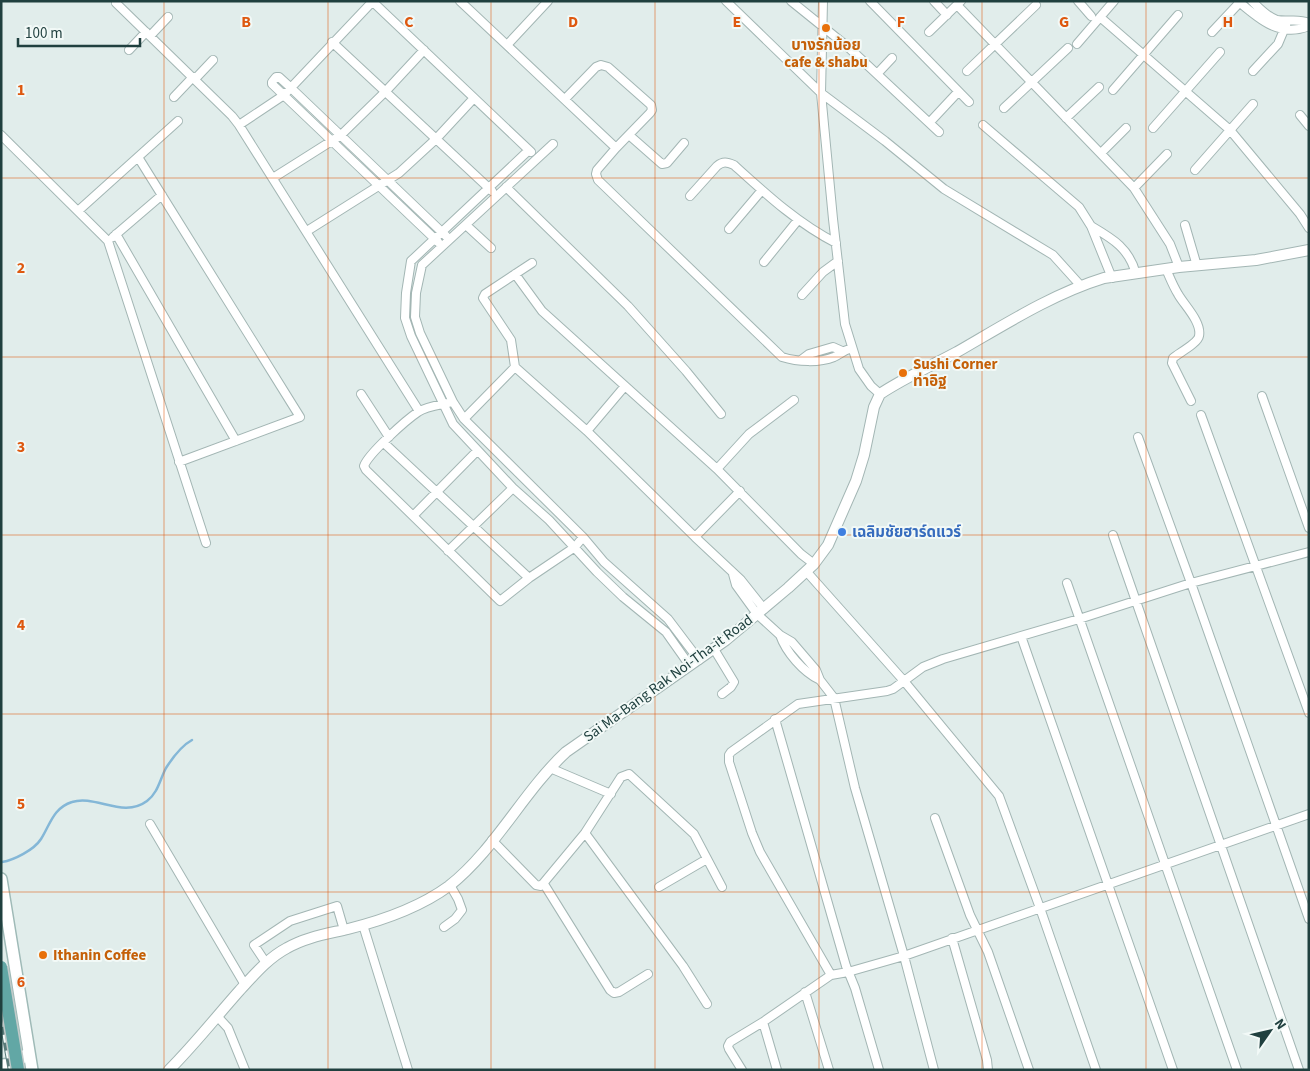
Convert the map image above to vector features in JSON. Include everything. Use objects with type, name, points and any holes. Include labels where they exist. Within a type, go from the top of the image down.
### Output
[{"type":"main road","points":[[1,879],[32,1070]]},
{"type":"main road","points":[[1,967],[18,1070]]},
{"type":"main road","points":[[1,1065],[10,1065],[21,1060],[28,1049]]},
{"type":"street","points":[[239,126],[284,94],[372,1],[538,158]]},
{"type":"street","points":[[460,1],[616,148]]},
{"type":"street","points":[[507,45],[548,1]]},
{"type":"street","points":[[726,1],[821,93],[885,141],[944,189],[1053,255],[1081,286]]},
{"type":"street","points":[[792,1],[822,25],[940,132]]},
{"type":"street","points":[[824,1],[821,93],[845,324],[859,369],[865,380],[880,394],[990,333],[1081,286],[1104,278],[1179,267],[1256,260],[1309,250]]},
{"type":"street","points":[[870,1],[968,102]]},
{"type":"street","points":[[934,1],[947,15]]},
{"type":"street","points":[[1078,1],[1091,16]]},
{"type":"street","points":[[1077,44],[1114,1]]},
{"type":"street","points":[[1252,1],[1272,18],[1306,24]]},
{"type":"street","points":[[1212,32],[1239,2],[1270,26],[1285,29],[1306,24]]},
{"type":"street","points":[[116,3],[232,116],[419,411]]},
{"type":"street","points":[[930,32],[959,3],[994,44],[1134,188],[1170,244],[1179,267]]},
{"type":"street","points":[[966,72],[1036,5]]},
{"type":"street","points":[[1113,90],[1178,15]]},
{"type":"street","points":[[129,50],[168,17]]},
{"type":"street","points":[[1100,17],[1230,130],[1300,214],[1309,228]]},
{"type":"street","points":[[1253,71],[1278,44],[1288,20]]},
{"type":"street","points":[[332,42],[497,196]]},
{"type":"street","points":[[1004,108],[1068,48]]},
{"type":"street","points":[[273,178],[341,135],[424,50]]},
{"type":"street","points":[[1153,128],[1220,52]]},
{"type":"street","points":[[877,74],[892,58]]},
{"type":"street","points":[[174,97],[213,60]]},
{"type":"street","points":[[565,99],[596,67],[601,65],[608,67],[651,105],[652,110],[597,170],[598,180],[782,357],[810,362],[836,357],[842,351],[852,348]]},
{"type":"street","points":[[443,247],[333,140],[272,84],[272,81],[278,77],[290,87],[450,240]]},
{"type":"street","points":[[1066,118],[1099,87]]},
{"type":"street","points":[[930,122],[958,92]]},
{"type":"street","points":[[306,231],[389,181],[436,139],[474,98]]},
{"type":"street","points":[[1194,170],[1253,104]]},
{"type":"street","points":[[1300,115],[1309,126]]},
{"type":"street","points":[[78,211],[178,120]]},
{"type":"street","points":[[983,125],[1079,207],[1091,226],[1112,278]]},
{"type":"street","points":[[1101,153],[1126,128]]},
{"type":"street","points":[[1,135],[108,241],[206,543]]},
{"type":"street","points":[[629,135],[662,164],[667,163],[684,143]]},
{"type":"street","points":[[553,144],[422,265],[416,294],[415,317],[420,333],[453,402],[464,419],[583,537],[604,562],[668,619],[699,660]]},
{"type":"street","points":[[529,150],[411,260],[406,292],[406,318],[411,336],[453,424],[513,488],[549,520],[610,584],[666,632],[690,666]]},
{"type":"street","points":[[1134,188],[1167,154]]},
{"type":"street","points":[[138,157],[300,417],[180,462]]},
{"type":"street","points":[[690,196],[722,163],[728,162],[734,165],[798,220],[836,243]]},
{"type":"street","points":[[506,187],[633,312],[686,370],[721,414]]},
{"type":"street","points":[[729,229],[762,190]]},
{"type":"street","points":[[108,241],[162,195]]},
{"type":"street","points":[[764,262],[798,220]]},
{"type":"street","points":[[1185,224],[1197,266]]},
{"type":"street","points":[[466,225],[491,248]]},
{"type":"street","points":[[1091,226],[1109,236],[1125,250],[1132,260],[1136,274]]},
{"type":"street","points":[[116,234],[236,441]]},
{"type":"street","points":[[802,295],[823,272],[838,261]]},
{"type":"street","points":[[532,263],[485,294],[483,298],[511,340],[515,367],[587,432],[744,584],[760,612],[780,634],[785,646],[810,675],[820,680],[834,698],[855,788],[904,956],[934,1070]]},
{"type":"street","points":[[1166,269],[1178,296],[1195,320],[1199,330],[1197,341],[1173,358],[1172,363],[1191,401]]},
{"type":"street","points":[[515,274],[542,311],[717,469],[802,554],[810,568],[999,796],[1096,1070]]},
{"type":"street","points":[[464,419],[515,367]]},
{"type":"street","points":[[587,432],[625,386]]},
{"type":"street","points":[[361,394],[386,440],[472,527],[529,578]]},
{"type":"street","name":"Sai Ma-Bang Rak Noi-Tha-it Road","points":[[169,1070],[245,984],[266,963],[283,950],[302,940],[363,925],[422,903],[450,884],[473,863],[550,768],[580,741],[714,649],[810,568],[828,545],[853,489],[864,455],[874,407],[880,394]]},
{"type":"street","points":[[1262,396],[1309,528]]},
{"type":"street","points":[[717,469],[749,434],[794,400]]},
{"type":"street","points":[[453,402],[419,411],[366,460],[364,466],[366,470],[500,601],[529,578],[575,547],[583,537]]},
{"type":"street","points":[[1201,415],[1309,713]]},
{"type":"street","points":[[1138,437],[1309,919]]},
{"type":"street","points":[[413,516],[477,450]]},
{"type":"street","points":[[448,551],[513,488]]},
{"type":"street","points":[[695,537],[740,491]]},
{"type":"street","points":[[1113,535],[1299,1070]]},
{"type":"street","points":[[831,975],[760,852],[729,762],[731,752],[798,704],[887,691],[924,667],[937,661],[1079,619],[1191,583],[1309,552]]},
{"type":"street","points":[[1068,583],[1237,1070]]},
{"type":"street","points":[[1021,636],[1173,1070]]},
{"type":"street","points":[[714,649],[734,682],[722,694]]},
{"type":"street","points":[[775,719],[848,972],[855,988],[879,1070]]},
{"type":"street","points":[[550,768],[611,794]]},
{"type":"street","points":[[492,840],[536,885],[541,886],[585,833],[623,775],[632,775],[690,830],[698,840],[722,887]]},
{"type":"street","points":[[742,1070],[729,1049],[729,1044],[831,975],[904,956],[1309,814]]},
{"type":"street","points":[[935,818],[970,916],[988,952],[1029,1070]]},
{"type":"street","points":[[150,824],[245,984]]},
{"type":"street","points":[[585,833],[683,966],[707,1004]]},
{"type":"street","points":[[659,887],[707,859]]},
{"type":"street","points":[[444,927],[462,910],[450,884]]},
{"type":"street","points":[[544,884],[610,990],[614,993],[619,992],[648,974]]},
{"type":"street","points":[[266,963],[254,945],[290,921],[336,906],[344,930]]},
{"type":"street","points":[[363,925],[408,1070]]},
{"type":"street","points":[[952,938],[987,1060],[988,1070]]},
{"type":"street","points":[[805,992],[829,1070]]},
{"type":"street","points":[[217,1016],[228,1028],[245,1070]]},
{"type":"street","points":[[763,1022],[777,1070]]},
{"type":"waterway","points":[[2,862],[18,857],[34,847],[60,808],[72,802],[81,800],[128,808],[138,806],[147,801],[156,790],[171,760],[192,740]]},
{"type":"railway","points":[[1,1019],[10,1070]]},
{"type":"place","name":"บางรักน้อย cafe & shabu","points":[[826,28]]},
{"type":"place","name":"Sushi Corner ท่าอิฐ","points":[[903,373]]},
{"type":"place","name":"เฉลิมชัยฮาร์ดแวร์","points":[[842,532]]},
{"type":"place","name":"Ithanin Coffee","points":[[43,955]]}]
